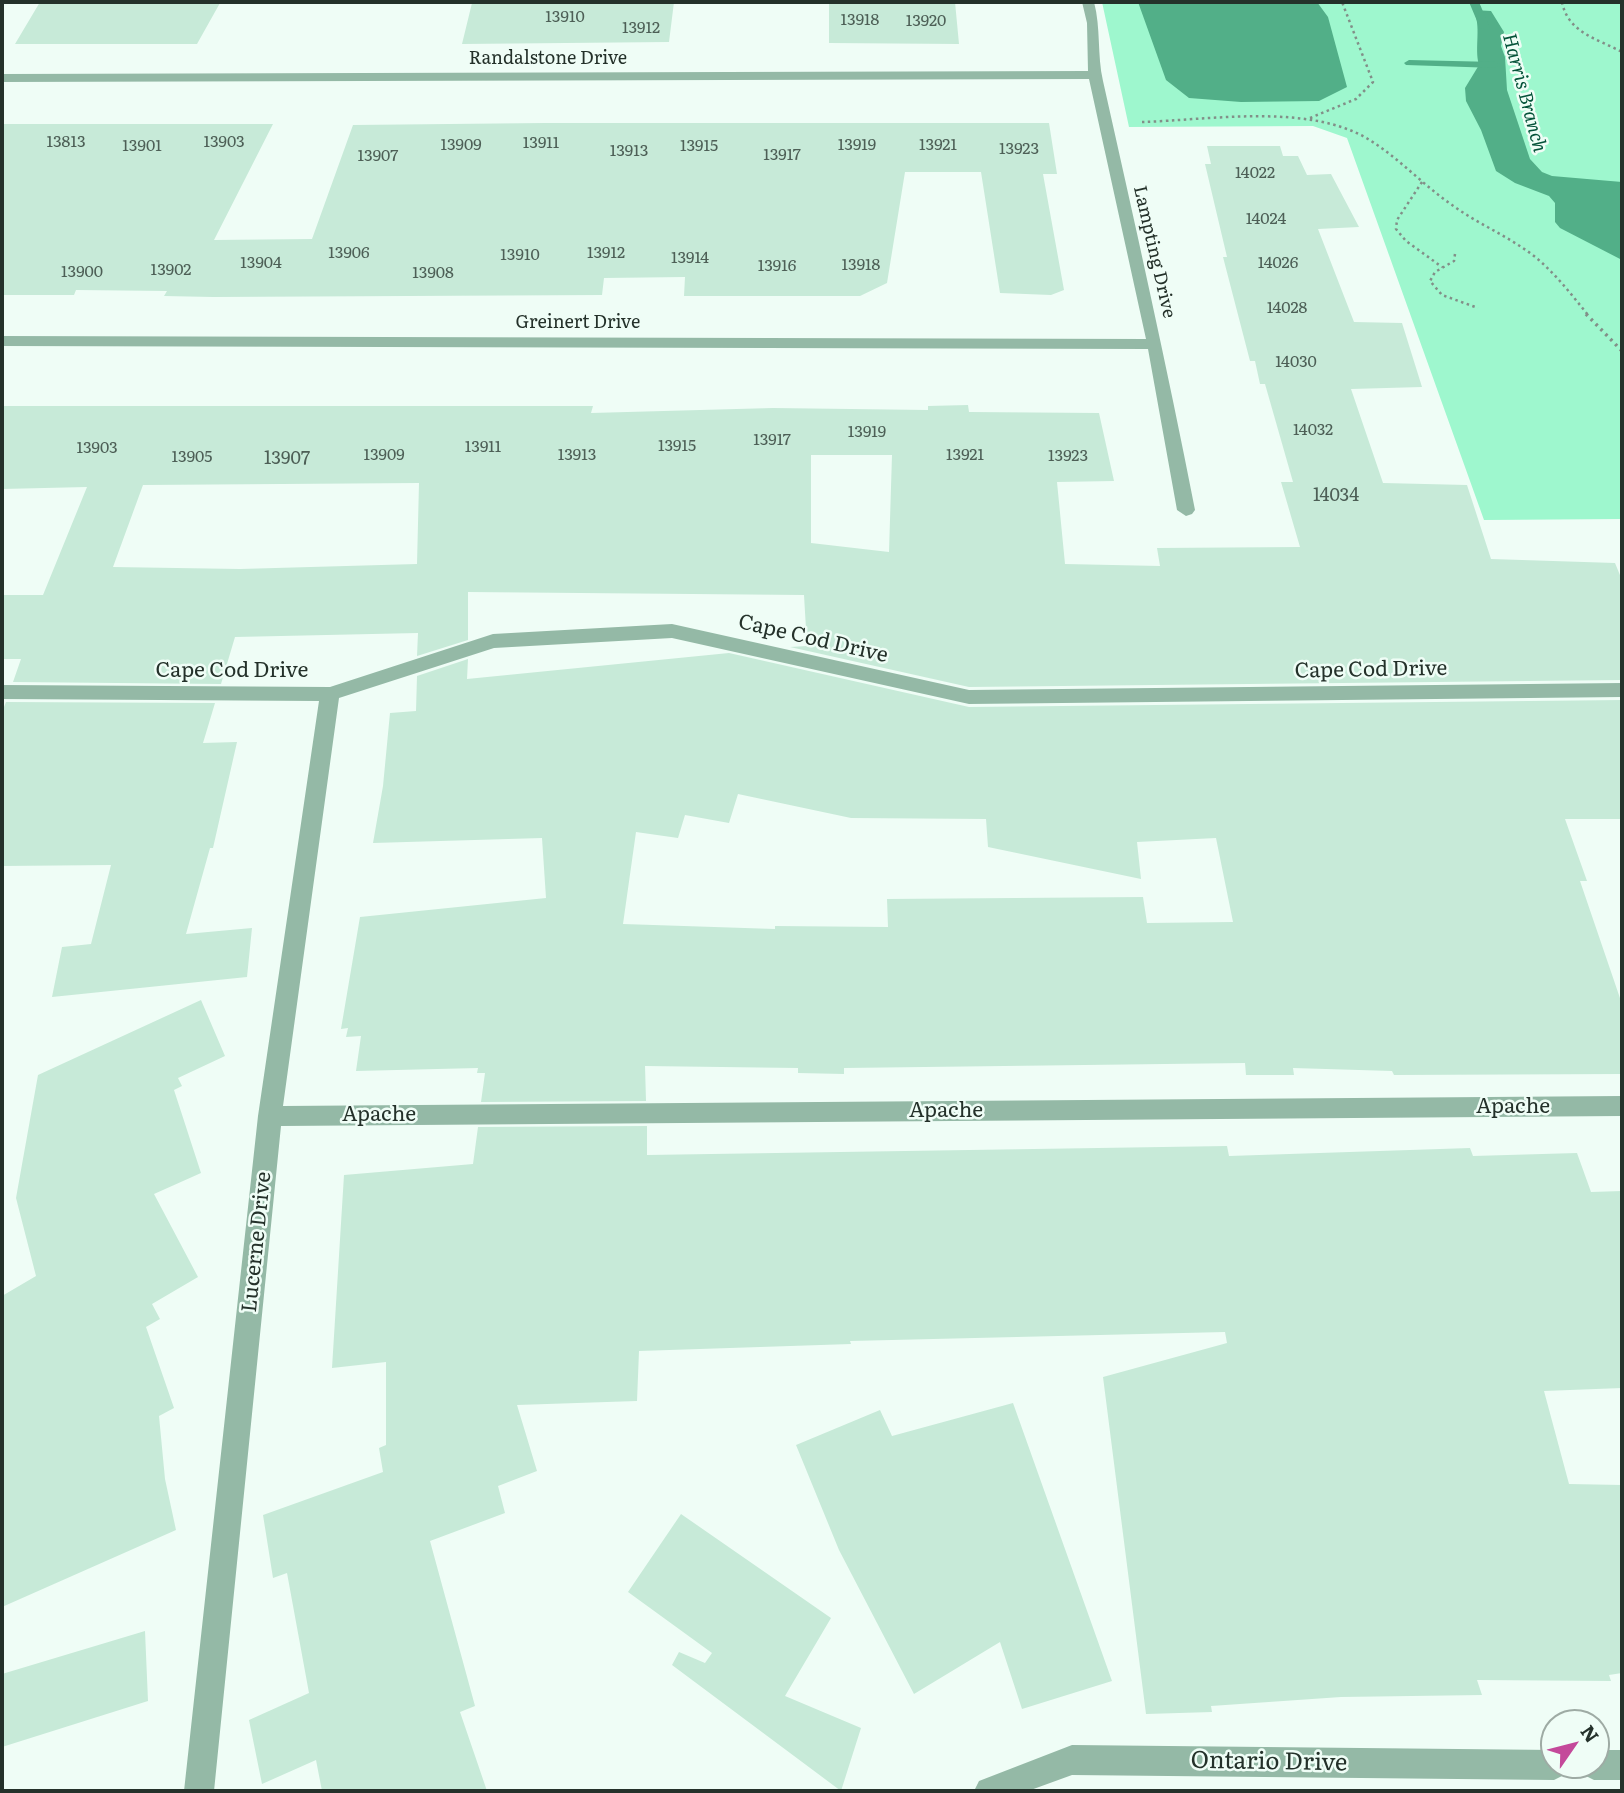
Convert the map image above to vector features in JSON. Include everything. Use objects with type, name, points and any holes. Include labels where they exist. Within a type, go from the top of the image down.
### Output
[{"type":"street","name":"Lampting Drive","points":[[1088,2],[1093,23],[1095,75],[1155,344],[1186,510]]},
{"type":"street","name":"Randalstone Drive","points":[[2,78],[1095,75]]},
{"type":"street","name":"Greinert Drive","points":[[2,341],[1155,344]]},
{"type":"street","name":"Cape Cod Drive","points":[[2,692],[330,694],[493,641],[672,631],[969,698],[1622,690]]},
{"type":"street","name":"Lucerne Drive","points":[[200,1791],[270,1116],[330,694]]},
{"type":"street","name":"Apache","points":[[270,1116],[1622,1106]]},
{"type":"street","name":"Ontario Drive","points":[[989,1791],[1072,1760],[1540,1765]]},
{"type":"path","points":[[1309,118],[1356,99],[1373,82],[1342,2]]},
{"type":"path","points":[[1562,2],[1562,13],[1572,27],[1622,52]]},
{"type":"path","points":[[1141,122],[1309,118],[1354,132],[1392,156],[1455,208],[1531,253],[1550,270],[1599,330],[1622,351]]},
{"type":"path","points":[[1422,182],[1397,220],[1396,229],[1406,241],[1442,267]]},
{"type":"path","points":[[1455,254],[1454,261],[1442,267],[1430,281],[1433,288],[1457,302],[1478,308]]},
{"type":"shaded area","points":[[1102,2],[1622,2],[1622,519],[1484,520],[1347,138],[1313,126],[1129,127]]},
{"type":"shaded area","points":[[1138,2],[1317,2],[1328,17],[1347,87],[1319,101],[1241,102],[1189,98],[1166,80]]},
{"type":"shaded area","points":[[1473,10],[1491,11],[1504,32],[1501,46],[1505,57],[1507,90],[1530,159],[1542,172],[1552,176],[1622,182],[1622,260],[1560,228],[1555,222],[1555,203],[1549,196],[1515,183],[1496,171],[1481,130],[1466,101],[1465,88],[1479,65],[1477,23]]},
{"type":"building","points":[[40,2],[220,3],[197,44],[15,44]]},
{"type":"building","points":[[674,2],[669,42],[462,44],[472,3]]},
{"type":"building","points":[[829,2],[955,2],[959,44],[829,43]]},
{"type":"building","points":[[1049,123],[1057,174],[1043,174],[1064,290],[1051,295],[1000,293],[981,172],[905,172],[887,283],[860,296],[684,296],[685,277],[604,278],[602,295],[213,297],[164,296],[167,291],[76,290],[74,295],[2,295],[2,124],[273,124],[214,240],[312,239],[353,125]]},
{"type":"building","points":[[1207,146],[1280,146],[1283,156],[1298,156],[1307,175],[1331,174],[1359,227],[1318,229],[1354,322],[1402,323],[1422,387],[1351,389],[1383,483],[1467,485],[1491,559],[1615,563],[1622,580],[1622,680],[969,687],[790,647],[807,646],[804,595],[468,592],[468,640],[417,656],[418,633],[235,637],[221,684],[13,682],[21,659],[2,659],[2,595],[43,595],[87,487],[2,489],[2,406],[593,406],[591,413],[773,408],[928,410],[928,406],[968,405],[969,412],[1099,413],[1114,481],[1057,482],[1065,564],[1160,566],[1157,548],[1300,547],[1281,482],[1293,482],[1265,384],[1260,384],[1255,361],[1250,361],[1223,257],[1227,257],[1205,164],[1211,164]],"holes":[[[811,455],[892,455],[889,552],[811,543]],[[419,483],[417,564],[240,569],[113,567],[143,485]]]},
{"type":"building","points":[[729,653],[969,707],[1622,700],[1622,819],[1565,819],[1587,881],[1580,881],[1622,1004],[1622,1074],[1394,1075],[1392,1071],[1293,1068],[1294,1075],[1246,1075],[1245,1063],[844,1068],[844,1074],[798,1073],[798,1068],[645,1066],[646,1101],[481,1102],[485,1073],[477,1073],[478,1068],[356,1071],[361,1036],[346,1037],[348,1028],[341,1029],[360,917],[546,898],[542,838],[373,843],[383,786],[390,713],[416,711],[417,676],[468,659],[467,679]],"holes":[[[738,794],[851,818],[986,819],[988,847],[1141,879],[1137,842],[1216,838],[1233,922],[1147,923],[1143,897],[887,899],[888,927],[775,926],[775,929],[623,924],[636,832],[678,838],[685,815],[729,823]]]},
{"type":"building","points":[[6,702],[215,703],[203,743],[237,742],[213,848],[210,848],[186,934],[252,928],[247,977],[52,997],[62,947],[91,944],[111,865],[2,866],[2,712]]},
{"type":"building","points":[[201,1000],[225,1056],[178,1078],[182,1086],[174,1090],[201,1173],[154,1194],[198,1277],[152,1304],[160,1319],[146,1327],[174,1408],[159,1416],[165,1479],[176,1530],[2,1607],[2,1296],[36,1276],[16,1198],[38,1075]]},
{"type":"building","points":[[647,1126],[647,1155],[1227,1146],[1229,1156],[1470,1148],[1473,1156],[1577,1153],[1591,1192],[1622,1191],[1622,1388],[1544,1391],[1569,1484],[1622,1485],[1622,1673],[1609,1675],[1611,1681],[1477,1680],[1482,1695],[1341,1697],[1211,1706],[1212,1712],[1146,1714],[1103,1377],[1227,1343],[1225,1332],[850,1341],[851,1344],[639,1351],[637,1401],[517,1405],[537,1471],[498,1486],[505,1513],[430,1541],[475,1706],[460,1712],[487,1791],[322,1791],[316,1760],[262,1784],[249,1720],[309,1693],[287,1573],[273,1578],[263,1515],[383,1472],[379,1448],[386,1445],[386,1362],[332,1368],[344,1175],[473,1164],[478,1127]]},
{"type":"building","points":[[1013,1403],[1112,1681],[1022,1709],[1000,1642],[914,1694],[839,1550],[796,1445],[880,1410],[892,1436]]},
{"type":"building","points":[[681,1514],[831,1618],[785,1696],[861,1728],[841,1791],[672,1665],[679,1652],[705,1663],[712,1653],[628,1592]]},
{"type":"building","points":[[145,1631],[148,1701],[2,1747],[2,1674]]},
{"type":"waterway","name":"Harris Branch","points":[[1474,2],[1485,28]]},
{"type":"waterway","points":[[1409,63],[1496,65]]}]
